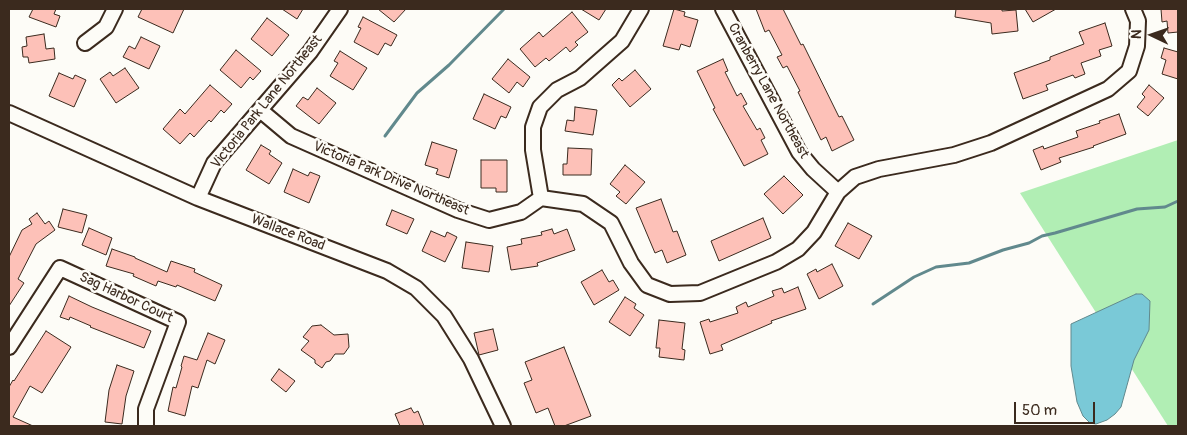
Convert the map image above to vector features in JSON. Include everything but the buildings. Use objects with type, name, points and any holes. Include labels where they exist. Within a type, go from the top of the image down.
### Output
[{"type":"street","points":[[85,43],[106,28],[115,9]]},
{"type":"street","name":"Victoria Park Lane Northeast","points":[[198,198],[214,163],[310,52],[340,9]]},
{"type":"street","points":[[641,9],[622,41],[580,78],[557,90],[540,107],[533,127],[534,150],[540,198],[583,204],[611,223],[632,263],[647,285],[670,294],[700,293],[776,262],[798,249],[814,232],[838,192],[855,177],[879,169],[954,155],[991,144],[1108,89],[1129,71],[1137,46],[1138,20],[1133,9]]},
{"type":"street","name":"Cranberry Lane Northeast","points":[[723,9],[798,152],[813,170],[838,192]]},
{"type":"street","name":"Victoria Park Drive Northeast","points":[[260,110],[291,136],[458,210],[489,220],[521,212],[540,198]]},
{"type":"street","name":"Wallace Road","points":[[9,113],[198,198],[387,271],[416,288],[449,323],[471,359],[503,426]]},
{"type":"street","name":"Sag Harbor Court","points":[[9,347],[60,268],[178,322],[146,409],[146,426]]},
{"type":"green space","points":[[1178,140],[1178,426],[1168,426],[1020,193]]},
{"type":"water","points":[[1136,294],[1142,294],[1150,301],[1149,330],[1134,360],[1121,407],[1107,420],[1096,424],[1090,423],[1083,416],[1077,402],[1071,366],[1071,324]]},
{"type":"waterway","points":[[385,136],[417,93],[449,65],[504,9]]},
{"type":"waterway","points":[[873,304],[914,277],[936,267],[969,263],[1003,250],[1029,243],[1042,236],[1137,209],[1165,207],[1178,201]]}]
